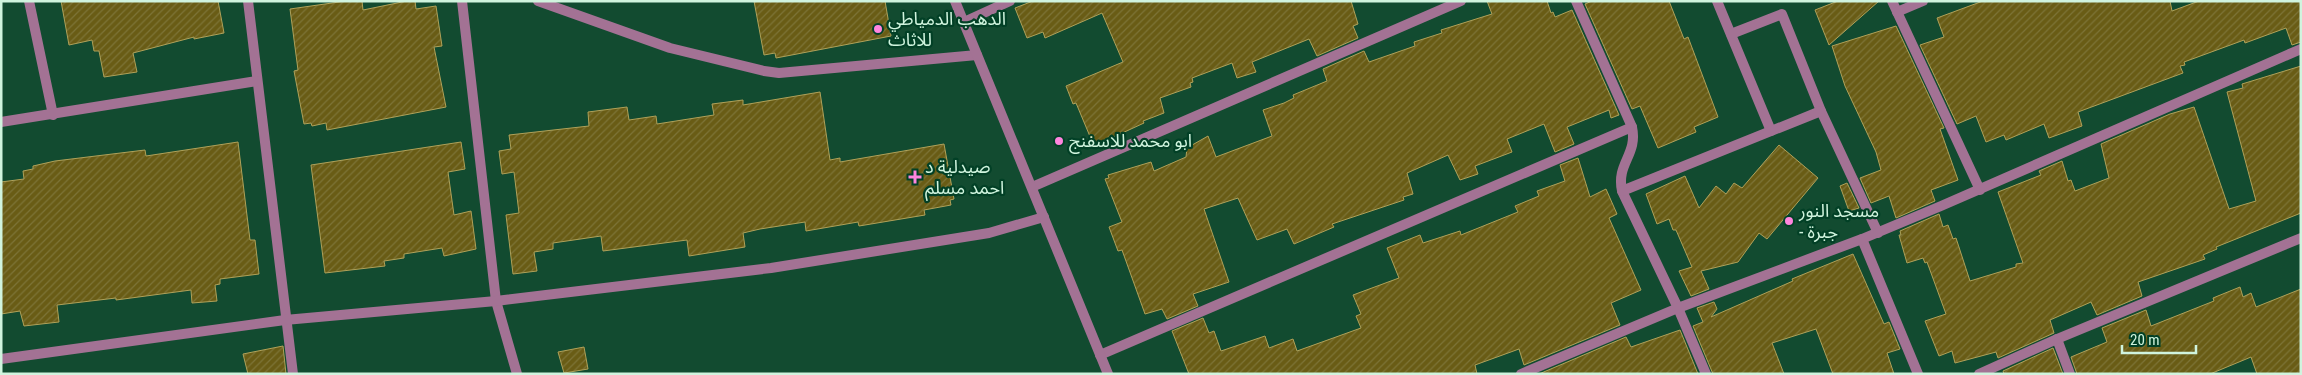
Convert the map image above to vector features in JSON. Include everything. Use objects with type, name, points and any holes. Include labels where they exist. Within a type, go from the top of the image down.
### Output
[{"type":"street","points":[[30,1],[53,115]]},
{"type":"street","points":[[248,1],[293,374]]},
{"type":"street","points":[[462,1],[496,301],[517,374]]},
{"type":"street","points":[[538,1],[670,48],[764,71],[779,72],[977,55]]},
{"type":"street","points":[[955,1],[1108,374]]},
{"type":"street","points":[[964,22],[1010,1]]},
{"type":"street","points":[[1032,187],[1461,1]]},
{"type":"street","points":[[1576,1],[1632,127],[1634,143],[1621,173],[1622,191],[1678,308],[1706,374]]},
{"type":"street","points":[[1717,1],[1771,132]]},
{"type":"street","points":[[1892,1],[1980,190]]},
{"type":"street","points":[[1897,12],[1923,1]]},
{"type":"street","points":[[1731,34],[1782,14],[1822,111],[1878,233]]},
{"type":"street","points":[[1521,374],[1678,308],[1878,233],[2301,49]]},
{"type":"street","points":[[1,122],[257,81]]},
{"type":"street","points":[[1622,191],[1822,111]]},
{"type":"street","points":[[1100,355],[1632,127]]},
{"type":"street","points":[[1,359],[285,320],[496,301],[771,268],[989,233],[1044,217]]},
{"type":"street","points":[[1979,374],[2057,339],[2301,238]]},
{"type":"street","points":[[1862,239],[1918,374]]},
{"type":"street","points":[[2057,339],[2070,374]]},
{"type":"building","points":[[61,1],[218,1],[224,33],[194,39],[194,37],[133,53],[137,72],[104,77],[99,51],[94,51],[92,40],[69,45]]},
{"type":"building","points":[[346,1],[362,1],[363,10],[407,1],[415,1],[416,9],[436,6],[442,46],[434,47],[446,107],[327,130],[326,123],[312,126],[311,123],[304,124],[294,71],[298,70],[290,9]]},
{"type":"building","points":[[754,1],[885,1],[891,36],[776,58],[775,53],[764,55]]},
{"type":"building","points":[[1033,1],[1351,1],[1358,24],[1353,26],[1358,38],[1317,56],[1309,39],[1252,62],[1256,72],[1237,78],[1232,63],[1192,78],[1191,87],[1160,98],[1164,113],[1143,121],[1144,123],[1094,146],[1076,103],[1073,104],[1066,86],[1123,62],[1102,13],[1045,38],[1043,32],[1027,38],[1015,8]]},
{"type":"building","points":[[1487,1],[1547,1],[1551,13],[1553,12],[1555,17],[1572,10],[1619,115],[1611,118],[1609,110],[1567,127],[1574,144],[1555,152],[1544,124],[1507,139],[1512,152],[1475,166],[1478,174],[1460,180],[1448,155],[1407,173],[1413,194],[1403,197],[1404,200],[1332,224],[1334,227],[1294,244],[1287,229],[1257,240],[1238,198],[1204,209],[1229,282],[1193,294],[1198,306],[1167,319],[1162,309],[1145,314],[1122,250],[1118,251],[1109,227],[1122,222],[1105,179],[1109,178],[1108,175],[1151,162],[1154,171],[1186,157],[1187,148],[1208,136],[1216,157],[1272,136],[1263,110],[1284,103],[1294,98],[1293,95],[1327,81],[1323,69],[1364,51],[1369,62],[1415,46],[1414,42],[1442,33],[1441,30],[1492,14]]},
{"type":"building","points":[[1592,1],[1669,1],[1684,39],[1688,37],[1718,117],[1694,127],[1696,132],[1658,148],[1640,106],[1632,109],[1585,4]]},
{"type":"building","points":[[1838,1],[1879,1],[1829,45],[1815,10]]},
{"type":"building","points":[[1983,1],[2170,1],[2172,11],[2199,1],[2301,1],[2301,42],[2292,45],[2286,28],[2245,43],[2244,40],[2184,62],[2185,65],[2180,66],[2183,73],[2078,112],[2082,126],[2049,138],[2044,124],[2006,140],[2004,135],[1986,142],[1976,116],[1957,124],[1920,45],[1944,37],[1937,18]]},
{"type":"building","points":[[1896,26],[1944,128],[1940,129],[1958,180],[1931,190],[1935,201],[1896,218],[1889,196],[1871,203],[1860,178],[1881,170],[1876,152],[1845,86],[1832,46]]},
{"type":"building","points":[[2301,66],[2301,213],[2216,247],[2217,249],[2203,255],[2205,259],[2138,282],[2142,296],[2097,315],[2091,302],[2050,320],[2054,333],[1998,358],[1996,352],[1955,363],[1952,351],[1939,356],[1925,321],[1946,314],[1927,262],[1925,263],[1923,258],[1907,263],[1899,235],[1901,235],[1900,231],[1939,214],[1943,227],[1948,225],[1953,239],[1956,238],[1970,281],[2016,267],[2016,264],[2023,263],[1998,192],[2041,175],[2039,171],[2062,161],[2068,181],[2071,180],[2075,191],[2109,178],[2101,144],[2170,114],[2194,107],[2229,209],[2256,201],[2227,92],[2243,88],[2242,84]]},
{"type":"building","points":[[820,92],[830,160],[840,158],[840,162],[944,144],[954,199],[950,200],[951,205],[924,210],[925,215],[859,226],[858,222],[806,231],[805,222],[760,229],[743,233],[745,247],[689,256],[687,240],[603,251],[601,236],[553,243],[553,249],[534,252],[537,271],[513,274],[506,215],[519,213],[514,172],[502,174],[499,151],[511,149],[509,135],[589,126],[588,112],[627,107],[629,120],[656,116],[657,124],[714,115],[712,104],[743,100],[743,105]]},
{"type":"building","points":[[238,142],[250,240],[255,240],[259,274],[220,279],[220,284],[215,285],[217,301],[192,303],[191,290],[116,300],[116,298],[57,305],[59,322],[24,326],[20,311],[1,314],[1,182],[24,179],[23,171],[33,169],[33,166],[55,161],[145,150],[146,156]]},
{"type":"building","points":[[461,142],[465,169],[448,172],[454,215],[471,211],[476,249],[444,256],[442,248],[404,254],[404,258],[384,261],[385,266],[325,273],[311,165]]},
{"type":"building","points":[[1779,145],[1818,178],[1767,239],[1759,233],[1738,262],[1701,271],[1709,289],[1691,296],[1679,271],[1692,267],[1676,230],[1673,230],[1669,219],[1657,224],[1646,194],[1685,176],[1699,208],[1716,186],[1726,194],[1734,183],[1742,188]]},
{"type":"building","points":[[1578,158],[1590,197],[1606,189],[1617,214],[1609,218],[1641,290],[1611,303],[1620,325],[1524,365],[1519,349],[1475,365],[1477,374],[1189,374],[1172,331],[1203,318],[1209,333],[1214,331],[1221,351],[1265,336],[1269,348],[1293,339],[1297,351],[1361,328],[1356,316],[1361,314],[1353,295],[1399,278],[1387,248],[1420,235],[1423,243],[1460,231],[1461,235],[1518,212],[1515,206],[1539,196],[1537,191],[1565,181],[1560,165]]},
{"type":"building","points":[[1847,183],[1859,208],[1849,211],[1840,186]]},
{"type":"building","points":[[1853,254],[1884,324],[1889,322],[1900,349],[1887,353],[1894,374],[1833,374],[1816,329],[1772,343],[1784,374],[1713,374],[1693,326],[1703,322],[1697,308],[1714,302],[1717,309],[1711,317],[1793,281],[1792,279]]},
{"type":"building","points":[[2240,287],[2243,297],[2251,293],[2256,307],[2301,289],[2301,374],[2257,374],[2251,357],[2210,374],[2077,374],[2071,357],[2107,342],[2102,328],[2146,310],[2151,326],[2214,301],[2213,298]]},
{"type":"building","points":[[1680,330],[1698,374],[1539,374],[1626,337],[1631,347]]},
{"type":"building","points":[[283,346],[286,374],[248,374],[243,354]]},
{"type":"building","points":[[584,347],[588,369],[564,373],[558,352]]},
{"type":"building","points":[[2053,348],[2063,374],[2004,374],[2003,371]]},
{"type":"place","name":"الدهب الدمياطي للاثاث","points":[[878,29]]},
{"type":"place","name":"ابو محمد للاسفنج","points":[[1059,141]]},
{"type":"place","name":"صيدلية د احمد مسلم","points":[[915,177]]},
{"type":"place","name":"مسجد النور - جبرة","points":[[1789,221]]}]
